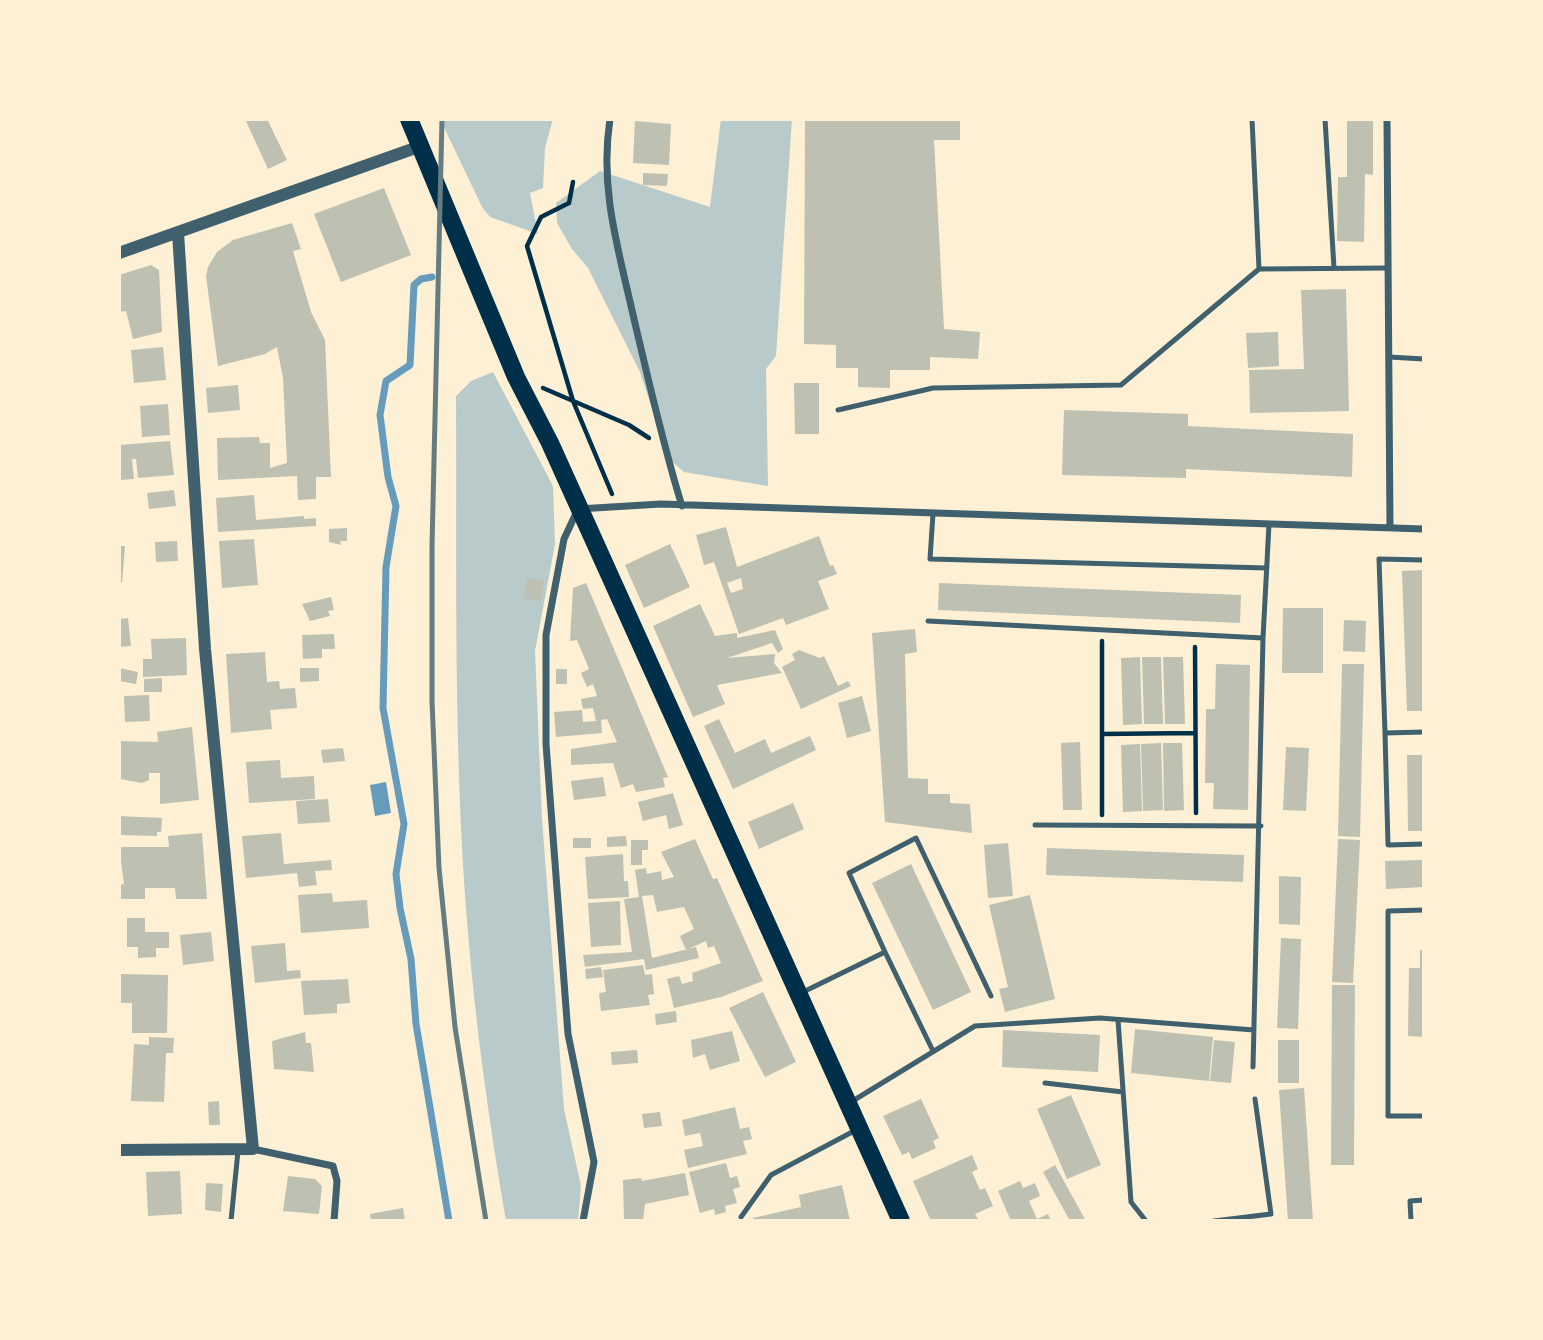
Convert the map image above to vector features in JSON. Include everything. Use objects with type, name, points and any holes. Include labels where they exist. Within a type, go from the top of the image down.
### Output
[{"type":"main road","points":[[409,119],[516,377],[550,443],[901,1221]]},
{"type":"street","points":[[610,119],[605,159],[611,219],[664,448],[682,506]]},
{"type":"street","points":[[1387,119],[1390,528]]},
{"type":"street","points":[[119,253],[421,146]]},
{"type":"street","points":[[178,233],[205,649],[253,1149]]},
{"type":"street","points":[[583,1221],[594,1162],[568,1034],[546,730],[546,635],[564,540],[578,509],[617,505],[682,506],[1424,529]]},
{"type":"street","points":[[119,1150],[253,1149],[333,1166],[337,1181],[334,1221]]},
{"type":"lane","points":[[1252,119],[1259,269]]},
{"type":"lane","points":[[1325,119],[1334,268]]},
{"type":"lane","points":[[838,410],[933,388],[1121,385],[1259,269],[1388,268]]},
{"type":"lane","points":[[1389,357],[1424,359]]},
{"type":"lane","points":[[933,514],[930,559],[1267,568]]},
{"type":"lane","points":[[1253,1067],[1261,826],[1263,638],[1269,524]]},
{"type":"lane","points":[[1424,560],[1379,559],[1388,845],[1424,844]]},
{"type":"lane","points":[[928,621],[1263,638]]},
{"type":"lane","points":[[1385,733],[1424,732]]},
{"type":"lane","points":[[1035,825],[1261,826]]},
{"type":"lane","points":[[933,1051],[849,873],[916,838],[991,996]]},
{"type":"lane","points":[[1424,910],[1388,911],[1388,1116],[1424,1116]]},
{"type":"lane","points":[[798,994],[885,952]]},
{"type":"lane","points":[[848,1104],[975,1026],[1011,1021],[1118,1020],[1254,1030]]},
{"type":"lane","points":[[1118,1020],[1131,1202],[1146,1221]]},
{"type":"lane","points":[[1045,1083],[1123,1092]]},
{"type":"lane","points":[[1214,1221],[1271,1214],[1255,1099]]},
{"type":"lane","points":[[741,1217],[771,1175],[859,1129]]},
{"type":"lane","points":[[231,1221],[239,1149]]},
{"type":"lane","points":[[1411,1221],[1410,1201],[1424,1200]]},
{"type":"path","points":[[573,182],[569,203],[541,217],[527,246],[573,401],[617,505]]},
{"type":"path","points":[[516,377],[629,425]]},
{"type":"path","points":[[1102,630],[1102,825]]},
{"type":"path","points":[[1195,635],[1196,826]]},
{"type":"path","points":[[1102,734],[1195,733]]},
{"type":"shaded area","points":[[440,119],[553,119],[545,148],[543,188],[530,193],[538,234],[490,217],[482,207]]},
{"type":"shaded area","points":[[721,119],[792,119],[776,356],[766,369],[768,486],[684,472],[668,458],[640,372],[588,268],[572,249],[557,223],[556,203],[600,171],[710,207]]},
{"type":"shaded area","points":[[493,372],[553,486],[555,544],[535,651],[542,819],[564,1109],[581,1186],[578,1221],[506,1221],[483,1072],[470,959],[458,725],[456,396],[471,381]]},
{"type":"water","points":[[386,782],[391,813],[375,816],[370,785]]},
{"type":"building","points":[[245,119],[267,119],[287,160],[268,169]]},
{"type":"building","points":[[805,119],[960,119],[960,140],[934,140],[944,329],[980,332],[978,359],[930,357],[930,370],[890,370],[890,388],[858,387],[858,368],[836,368],[836,345],[804,344]]},
{"type":"building","points":[[1347,119],[1373,119],[1373,175],[1365,174],[1364,242],[1337,241],[1338,177],[1347,177]]},
{"type":"building","points":[[635,121],[671,124],[669,165],[633,163]]},
{"type":"building","points":[[643,173],[668,174],[667,186],[643,185]]},
{"type":"building","points":[[384,188],[411,255],[341,282],[314,214]]},
{"type":"building","points":[[292,223],[301,249],[293,251],[311,312],[325,340],[331,477],[316,477],[316,499],[298,500],[297,476],[218,480],[217,438],[259,437],[260,443],[270,443],[270,468],[287,463],[283,378],[277,347],[265,354],[218,366],[206,276],[217,252],[233,240]]},
{"type":"building","points":[[151,265],[159,270],[162,332],[133,339],[126,311],[119,312],[119,275]]},
{"type":"building","points":[[1346,289],[1349,411],[1250,413],[1249,370],[1304,369],[1301,290]]},
{"type":"building","points":[[1278,332],[1279,366],[1248,368],[1246,333]]},
{"type":"building","points":[[163,347],[166,380],[134,383],[131,350]]},
{"type":"building","points":[[794,383],[819,383],[819,434],[795,434]]},
{"type":"building","points":[[238,385],[240,410],[208,413],[206,388]]},
{"type":"building","points":[[168,404],[170,435],[142,437],[140,406]]},
{"type":"building","points":[[1064,410],[1188,414],[1188,426],[1353,434],[1352,477],[1186,469],[1186,478],[1062,475]]},
{"type":"building","points":[[170,441],[174,475],[138,478],[136,459],[132,459],[134,479],[119,480],[119,445]]},
{"type":"building","points":[[174,490],[176,506],[149,509],[147,493]]},
{"type":"building","points":[[254,495],[256,520],[304,516],[304,519],[316,518],[316,526],[218,532],[216,498]]},
{"type":"building","points":[[726,527],[737,567],[819,536],[830,566],[833,565],[837,574],[818,581],[829,609],[786,625],[783,618],[739,634],[714,562],[704,565],[696,535]],"holes":[[[741,578],[743,589],[731,593],[727,583]]]},
{"type":"building","points":[[347,528],[347,541],[340,541],[341,545],[329,542],[329,529]]},
{"type":"building","points":[[254,539],[258,585],[222,588],[219,541]]},
{"type":"building","points":[[177,541],[178,561],[156,562],[155,542]]},
{"type":"building","points":[[670,544],[690,587],[644,608],[625,565]]},
{"type":"building","points":[[119,546],[125,546],[122,583],[119,582]]},
{"type":"building","points":[[1424,570],[1424,711],[1407,711],[1402,571]]},
{"type":"building","points":[[527,578],[544,581],[541,601],[524,598]]},
{"type":"building","points":[[586,583],[668,777],[663,778],[665,787],[636,792],[633,784],[621,788],[613,763],[571,765],[571,749],[617,742],[607,719],[601,720],[602,733],[556,737],[554,712],[582,710],[583,722],[596,721],[593,708],[583,709],[581,699],[597,696],[593,684],[587,687],[581,673],[589,669],[577,640],[570,641],[573,588]]},
{"type":"building","points":[[939,583],[1241,595],[1240,623],[938,610]]},
{"type":"building","points":[[331,597],[334,610],[328,611],[330,616],[310,621],[302,604]]},
{"type":"building","points":[[700,604],[715,636],[737,633],[737,638],[775,630],[783,649],[778,653],[772,643],[727,658],[775,654],[774,663],[782,673],[717,685],[725,704],[693,717],[653,626]]},
{"type":"building","points":[[1283,608],[1323,608],[1323,673],[1282,673]]},
{"type":"building","points":[[128,618],[131,646],[119,647],[119,619]]},
{"type":"building","points":[[1344,620],[1366,621],[1365,652],[1343,651]]},
{"type":"building","points":[[915,629],[917,652],[905,654],[908,778],[928,779],[928,794],[950,794],[950,803],[970,804],[972,833],[885,822],[872,633]]},
{"type":"building","points":[[334,634],[335,649],[322,649],[322,658],[303,659],[302,635]]},
{"type":"building","points":[[186,638],[187,675],[143,677],[143,659],[152,659],[151,639]]},
{"type":"building","points":[[799,650],[820,658],[824,656],[838,686],[848,681],[851,686],[801,709],[782,667],[795,660],[792,654]]},
{"type":"building","points":[[265,652],[267,682],[279,681],[280,689],[295,688],[297,708],[270,710],[272,729],[231,733],[226,654]]},
{"type":"building","points":[[1140,657],[1142,724],[1123,725],[1121,658]]},
{"type":"building","points":[[1142,657],[1161,657],[1163,724],[1144,724]]},
{"type":"building","points":[[1163,657],[1183,657],[1185,724],[1165,724]]},
{"type":"building","points":[[1216,664],[1250,665],[1248,810],[1213,809],[1214,783],[1205,783],[1206,709],[1215,709]]},
{"type":"building","points":[[1342,664],[1364,664],[1360,837],[1338,836]]},
{"type":"building","points":[[119,668],[138,672],[136,684],[119,681]]},
{"type":"building","points":[[300,668],[319,668],[319,681],[300,682]]},
{"type":"building","points":[[556,669],[567,669],[567,684],[556,684]]},
{"type":"building","points":[[162,678],[162,692],[144,692],[144,679]]},
{"type":"building","points":[[149,695],[150,721],[125,722],[124,696]]},
{"type":"building","points":[[862,696],[871,731],[847,738],[838,703]]},
{"type":"building","points":[[719,719],[735,753],[765,739],[771,753],[810,736],[816,750],[733,789],[704,726]]},
{"type":"building","points":[[192,727],[199,800],[160,804],[160,773],[149,773],[149,780],[142,783],[120,779],[119,741],[158,742],[157,732]]},
{"type":"building","points":[[1080,742],[1082,810],[1063,810],[1061,743]]},
{"type":"building","points":[[1161,743],[1163,810],[1143,811],[1141,744]]},
{"type":"building","points":[[1163,743],[1182,743],[1184,810],[1164,811]]},
{"type":"building","points":[[1140,744],[1142,811],[1123,812],[1121,745]]},
{"type":"building","points":[[1286,747],[1309,748],[1306,811],[1283,810]]},
{"type":"building","points":[[343,748],[345,761],[323,763],[321,750]]},
{"type":"building","points":[[1407,755],[1424,755],[1424,831],[1408,831]]},
{"type":"building","points":[[280,760],[281,778],[314,776],[315,799],[249,803],[246,762]]},
{"type":"building","points":[[603,777],[606,796],[574,800],[571,781]]},
{"type":"building","points":[[673,793],[683,825],[669,829],[666,815],[643,821],[638,802]]},
{"type":"building","points":[[328,799],[330,822],[298,824],[296,801]]},
{"type":"building","points":[[793,803],[804,829],[759,849],[748,822]]},
{"type":"building","points":[[119,816],[162,818],[161,832],[157,832],[157,836],[119,835]]},
{"type":"building","points":[[202,833],[207,899],[176,899],[175,888],[145,888],[145,899],[119,899],[119,885],[124,884],[119,847],[169,847],[168,836]]},
{"type":"building","points":[[281,833],[284,864],[331,860],[332,870],[315,871],[317,885],[299,887],[297,873],[246,878],[242,836]]},
{"type":"building","points":[[626,836],[627,846],[607,847],[607,837]]},
{"type":"building","points":[[573,838],[591,838],[591,848],[573,848]]},
{"type":"building","points":[[695,839],[713,879],[717,878],[763,981],[721,997],[674,1008],[667,979],[679,976],[682,984],[693,981],[692,973],[721,963],[714,946],[708,948],[706,941],[689,949],[696,947],[699,958],[646,970],[644,959],[585,967],[583,955],[632,952],[624,899],[639,897],[635,870],[646,868],[647,874],[661,871],[662,880],[674,877],[661,852]],"holes":[[[653,895],[657,912],[684,907],[694,929],[680,936],[686,950],[652,958],[642,896]]]},
{"type":"building","points":[[1338,839],[1360,840],[1353,983],[1332,982]]},
{"type":"building","points":[[631,840],[648,840],[648,850],[642,850],[642,865],[631,865]]},
{"type":"building","points":[[1008,843],[1013,896],[988,898],[984,845]]},
{"type":"building","points":[[1047,848],[1244,855],[1243,882],[1046,875]]},
{"type":"building","points":[[623,854],[624,881],[628,881],[629,897],[588,899],[585,857]]},
{"type":"building","points":[[1424,860],[1424,887],[1386,889],[1385,861]]},
{"type":"building","points":[[911,864],[971,992],[933,1010],[872,883]]},
{"type":"building","points":[[1279,876],[1301,877],[1300,925],[1279,924]]},
{"type":"building","points":[[332,893],[333,902],[367,900],[369,928],[301,933],[298,895]]},
{"type":"building","points":[[1030,895],[1055,999],[1005,1012],[999,989],[1008,987],[989,905]]},
{"type":"building","points":[[620,901],[621,945],[591,947],[588,903]]},
{"type":"building","points":[[127,918],[145,918],[145,932],[169,932],[169,948],[156,948],[156,957],[138,958],[138,947],[127,947]]},
{"type":"building","points":[[211,932],[214,961],[183,965],[180,935]]},
{"type":"building","points":[[1281,938],[1301,939],[1298,1029],[1277,1028]]},
{"type":"building","points":[[285,943],[287,971],[300,970],[301,978],[255,983],[251,946]]},
{"type":"building","points":[[1420,950],[1424,950],[1424,1037],[1408,1036],[1409,968],[1420,968]]},
{"type":"building","points":[[643,965],[645,975],[652,974],[654,994],[648,995],[650,1005],[601,1011],[599,993],[606,992],[603,970]]},
{"type":"building","points":[[601,967],[603,977],[586,979],[585,969]]},
{"type":"building","points":[[119,974],[168,975],[167,1033],[132,1033],[132,1003],[119,1003]]},
{"type":"building","points":[[348,979],[350,1003],[337,1004],[337,1013],[304,1015],[301,981]]},
{"type":"building","points":[[1332,985],[1355,985],[1354,1165],[1331,1165]]},
{"type":"building","points":[[763,992],[796,1062],[765,1077],[729,1008]]},
{"type":"building","points":[[676,1011],[677,1022],[656,1025],[655,1014]]},
{"type":"building","points":[[1135,1029],[1213,1037],[1209,1081],[1131,1073]]},
{"type":"building","points":[[1003,1030],[1100,1035],[1098,1072],[1002,1067]]},
{"type":"building","points":[[732,1031],[740,1061],[710,1070],[705,1054],[693,1058],[691,1040]]},
{"type":"building","points":[[305,1032],[306,1043],[311,1043],[314,1072],[274,1069],[272,1041]]},
{"type":"building","points":[[149,1037],[174,1038],[173,1053],[166,1053],[164,1102],[131,1101],[134,1044],[149,1045]]},
{"type":"building","points":[[1214,1040],[1235,1042],[1231,1083],[1210,1081]]},
{"type":"building","points":[[1278,1040],[1299,1040],[1299,1083],[1278,1083]]},
{"type":"building","points":[[637,1050],[638,1063],[612,1065],[611,1052]]},
{"type":"building","points":[[1304,1088],[1313,1221],[1288,1221],[1279,1090]]},
{"type":"building","points":[[1071,1095],[1101,1165],[1067,1179],[1037,1109]]},
{"type":"building","points":[[921,1099],[939,1138],[933,1141],[936,1148],[912,1159],[909,1152],[902,1155],[883,1116]]},
{"type":"building","points":[[219,1101],[220,1125],[209,1125],[208,1102]]},
{"type":"building","points":[[735,1107],[740,1129],[749,1127],[752,1139],[743,1141],[747,1154],[688,1168],[684,1150],[703,1146],[700,1133],[685,1136],[682,1120]]},
{"type":"building","points":[[660,1112],[662,1126],[644,1128],[642,1114]]},
{"type":"building","points":[[972,1155],[978,1169],[972,1172],[980,1190],[985,1188],[993,1206],[975,1214],[979,1221],[931,1221],[913,1181]]},
{"type":"building","points":[[726,1163],[730,1178],[737,1176],[740,1187],[733,1189],[737,1203],[725,1206],[726,1212],[715,1215],[714,1209],[700,1213],[689,1172]]},
{"type":"building","points":[[1055,1165],[1086,1221],[1070,1221],[1043,1172]]},
{"type":"building","points":[[180,1171],[182,1214],[148,1216],[146,1172]]},
{"type":"building","points":[[685,1173],[689,1195],[645,1204],[643,1221],[624,1221],[623,1180],[641,1178],[642,1181]]},
{"type":"building","points":[[288,1176],[315,1179],[322,1186],[319,1214],[283,1211]]},
{"type":"building","points":[[1020,1181],[1023,1188],[1035,1183],[1040,1196],[1029,1201],[1037,1219],[1048,1214],[1051,1221],[1011,1221],[998,1191]]},
{"type":"building","points":[[206,1183],[223,1184],[221,1212],[205,1210]]},
{"type":"building","points":[[842,1185],[850,1221],[753,1221],[753,1218],[801,1207],[799,1195]]},
{"type":"building","points":[[403,1208],[405,1221],[371,1221],[370,1214]]},
{"type":"waterway","points":[[432,277],[421,279],[414,285],[410,365],[386,381],[380,415],[388,477],[396,506],[386,567],[383,708],[404,824],[396,874],[400,908],[411,959],[416,1024],[449,1221]]},
{"type":"railway","points":[[442,119],[432,546],[432,701],[439,868],[455,1027],[486,1221]]}]
